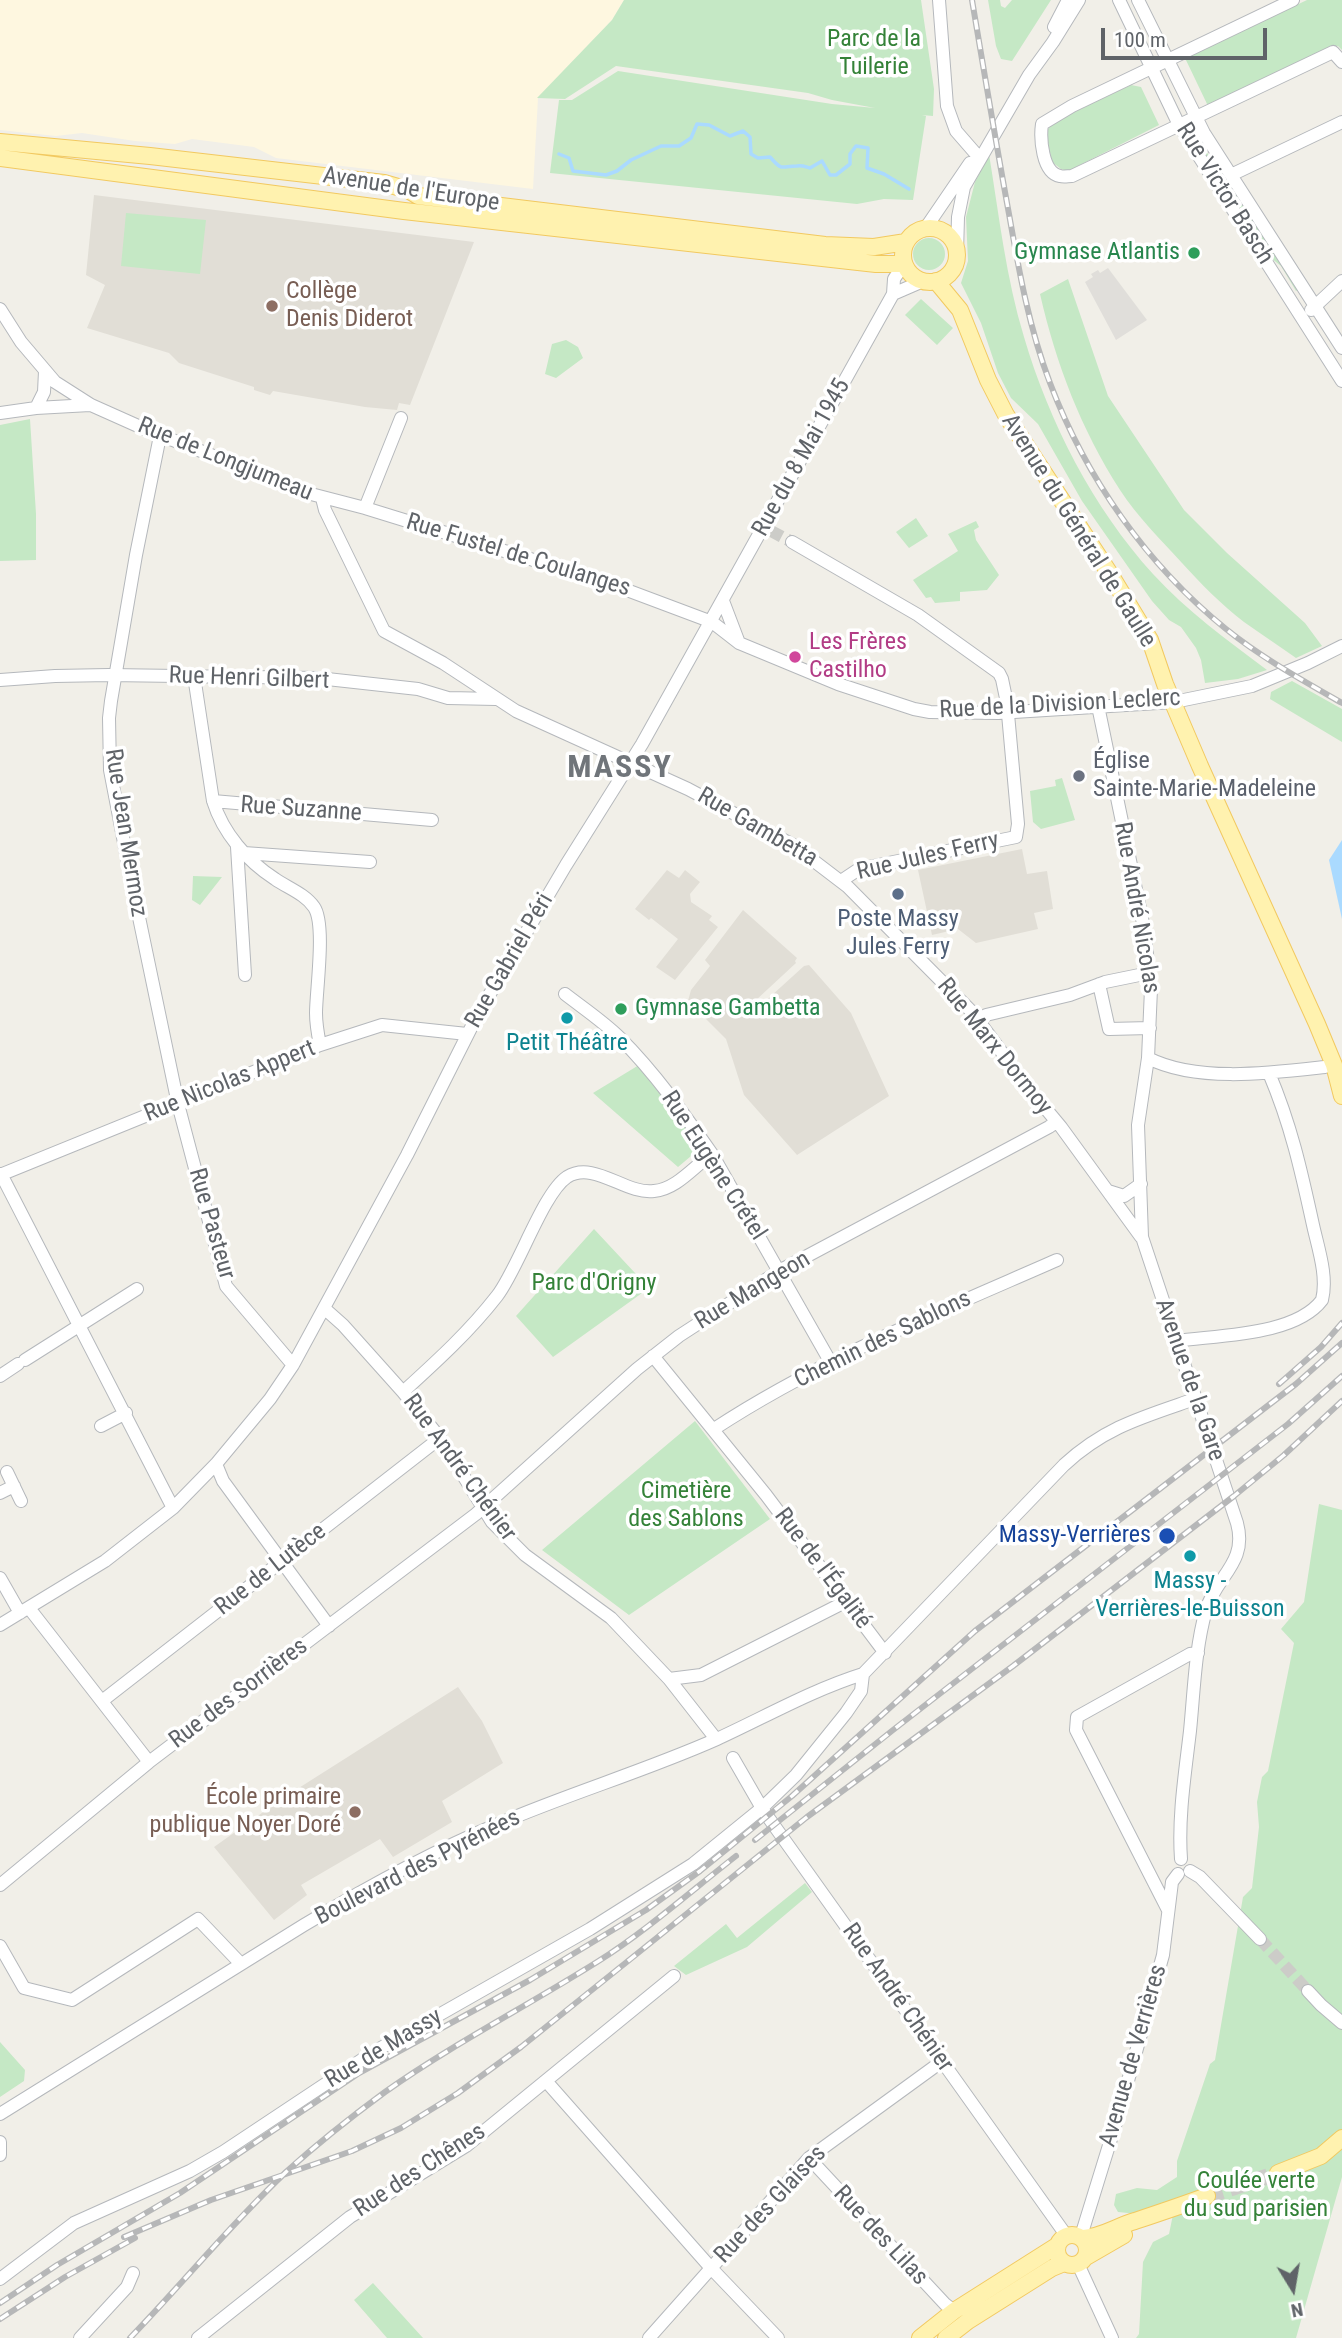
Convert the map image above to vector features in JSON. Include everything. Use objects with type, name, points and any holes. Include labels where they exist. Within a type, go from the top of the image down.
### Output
[{"type":"main road","name":"Avenue de l'Europe","points":[[0,142],[384,183],[418,196],[825,245],[874,247],[906,242]]},
{"type":"main road","name":"Avenue de l'Europe","points":[[0,158],[404,211],[876,264],[904,264]]},
{"type":"main road","points":[[925,229],[940,230],[946,234],[957,253],[951,271],[930,281],[915,277],[904,264],[906,242],[916,232],[925,229]]},
{"type":"main road","name":"Avenue du Général de Gaulle","points":[[930,281],[960,310],[988,380],[1006,415],[1150,640],[1200,766],[1317,1024],[1334,1065],[1342,1096]]},
{"type":"main road","points":[[1278,2173],[1321,2155],[1342,2138]]},
{"type":"main road","points":[[920,2338],[954,2311],[1072,2239],[1095,2237],[1207,2196]]},
{"type":"main road","points":[[946,2338],[1052,2268],[1076,2262],[1160,2214]]},
{"type":"main road","points":[[1072,2239],[1088,2248],[1076,2262]]},
{"type":"main road","points":[[1072,2239],[1058,2255],[1076,2262]]},
{"type":"street","points":[[939,0],[947,106],[956,131],[976,154]]},
{"type":"street","points":[[1046,50],[1048,39],[1068,0]]},
{"type":"street","points":[[957,253],[958,217],[964,187],[1079,0]]},
{"type":"street","name":"Rue Victor Basch","points":[[1119,0],[1179,125],[1342,381]]},
{"type":"street","name":"Rue Victor Basch","points":[[1138,0],[1195,117],[1342,348]]},
{"type":"street","points":[[1293,0],[1150,67],[1042,124],[1040,136],[1050,171],[1058,176],[1072,176],[1195,117],[1338,57]]},
{"type":"street","points":[[1231,175],[1342,122]]},
{"type":"street","points":[[925,229],[976,154],[988,146]]},
{"type":"street","name":"Rue du 8 Mai 1945","points":[[712,622],[768,529],[837,391],[892,294],[894,279],[904,264]]},
{"type":"street","points":[[892,294],[930,281]]},
{"type":"street","points":[[1303,317],[1342,281]]},
{"type":"street","name":"Rue de Longjumeau","points":[[0,309],[21,342],[45,371],[67,391],[91,405],[160,436],[322,498],[325,510],[384,631],[443,663],[516,711],[630,764]]},
{"type":"street","points":[[36,408],[44,392],[45,371]]},
{"type":"street","points":[[36,408],[67,391]]},
{"type":"street","points":[[0,413],[91,405]]},
{"type":"street","points":[[365,508],[401,418]]},
{"type":"street","name":"Rue Jean Mermoz","points":[[160,436],[136,555],[109,718],[110,771],[178,1104]]},
{"type":"street","name":"Rue Fustel de Coulanges","points":[[322,498],[365,508],[608,583],[712,622]]},
{"type":"street","points":[[792,542],[918,615],[981,657],[1002,678],[1008,713]]},
{"type":"street","points":[[723,601],[739,643]]},
{"type":"street","name":"Rue de la Division Leclerc","points":[[712,622],[739,643],[838,684],[930,712],[1008,713],[1174,702],[1252,686],[1342,646]]},
{"type":"street","name":"Rue Gabriel Péri","points":[[0,1625],[105,1561],[173,1508],[216,1464],[270,1399],[325,1309],[419,1132],[467,1034],[712,622]]},
{"type":"street","name":"Rue Henri Gilbert","points":[[0,680],[55,676],[318,678],[418,690],[448,698],[497,699]]},
{"type":"street","name":"Rue Suzanne","points":[[194,676],[212,801],[432,820]]},
{"type":"street","name":"Rue André Nicolas","points":[[1098,706],[1144,928],[1152,1005],[1148,1058],[1138,1125],[1142,1237]]},
{"type":"street","name":"Rue Jules Ferry","points":[[841,881],[859,869],[1016,836],[1008,713]]},
{"type":"street","name":"Rue Gambetta","points":[[630,764],[688,789],[793,845],[841,881]]},
{"type":"street","points":[[212,801],[217,815],[240,850],[272,878],[306,899],[316,909],[320,927],[316,1016],[320,1045]]},
{"type":"street","points":[[240,850],[370,862]]},
{"type":"street","points":[[240,850],[246,975]]},
{"type":"street","name":"Rue Marx Dormoy","points":[[841,881],[902,940],[980,1023],[1142,1237]]},
{"type":"street","points":[[980,1023],[986,1015],[1149,973]]},
{"type":"street","points":[[1099,985],[1109,1028],[1150,1028]]},
{"type":"street","name":"Rue Eugène Crétel","points":[[565,994],[620,1037],[664,1088],[712,1154],[831,1363]]},
{"type":"street","name":"Rue Nicolas Appert","points":[[1,1175],[320,1045],[382,1025],[467,1034]]},
{"type":"street","points":[[1148,1058],[1169,1067],[1216,1073],[1269,1073],[1325,1067]]},
{"type":"street","points":[[1176,1341],[1266,1329],[1294,1321],[1322,1300],[1324,1293],[1321,1261],[1295,1140],[1269,1073]]},
{"type":"street","name":"Rue Pasteur","points":[[178,1104],[226,1286],[293,1365]]},
{"type":"street","name":"Rue Mangeon","points":[[483,1507],[679,1336],[779,1271],[1056,1122]]},
{"type":"street","points":[[403,1392],[458,1341],[498,1294],[553,1190],[569,1176],[591,1173],[628,1187],[653,1192],[668,1188],[712,1154]]},
{"type":"street","points":[[1,1175],[173,1508]]},
{"type":"street","points":[[1108,1191],[1124,1196],[1141,1184]]},
{"type":"street","name":"Avenue de la Gare","points":[[1142,1237],[1241,1542],[1234,1562],[1207,1608],[1198,1653]]},
{"type":"street","name":"Chemin des Sablons","points":[[714,1429],[831,1363],[950,1306],[1057,1260]]},
{"type":"street","points":[[0,1376],[137,1289]]},
{"type":"street","name":"Rue André Chénier","points":[[325,1309],[343,1325],[403,1392],[440,1438],[492,1522],[517,1548],[611,1618],[669,1679],[716,1739]]},
{"type":"street","name":"Rue de l'Égalité","points":[[653,1356],[714,1429],[885,1653]]},
{"type":"street","points":[[863,1674],[1081,1449],[1122,1425],[1195,1399]]},
{"type":"street","points":[[101,1426],[126,1413]]},
{"type":"street","name":"Rue de Lutèce","points":[[102,1701],[440,1438]]},
{"type":"street","points":[[216,1464],[223,1481],[329,1626]]},
{"type":"street","points":[[7,1472],[21,1501]]},
{"type":"street","points":[[0,1493],[14,1486]]},
{"type":"street","name":"Rue des Sorrières","points":[[0,1885],[149,1762],[483,1507]]},
{"type":"street","points":[[0,1578],[149,1762]]},
{"type":"street","points":[[669,1679],[701,1675],[847,1601]]},
{"type":"street","points":[[1168,1910],[1076,1730],[1077,1717],[1190,1654],[1198,1653],[1180,1823],[1181,1859],[1189,1861],[1191,1866],[1184,1873]]},
{"type":"street","name":"Boulevard des Pyrénées","points":[[0,2114],[354,1896],[497,1824],[716,1739],[840,1681],[863,1674]]},
{"type":"street","name":"Rue de Massy","points":[[0,2280],[74,2223],[190,2171],[223,2152],[372,2053],[590,1929],[693,1864],[762,1808],[796,1775],[861,1691],[863,1674]]},
{"type":"street","name":"Rue André Chénier","points":[[733,1758],[762,1808],[941,2062],[1072,2239]]},
{"type":"street","points":[[1184,1873],[1200,1877],[1260,1939]]},
{"type":"street","name":"Avenue de Verrières","points":[[1072,2239],[1144,2028],[1163,1955],[1172,1882],[1184,1873]]},
{"type":"street","points":[[0,1946],[24,1989],[72,2000],[198,1919],[241,1964]]},
{"type":"street","name":"Rue des Chênes","points":[[198,2338],[350,2217],[466,2146],[674,1976]]},
{"type":"street","points":[[1308,1992],[1339,2017]]},
{"type":"street","name":"Rue des Glaises","points":[[649,2338],[809,2158],[941,2062]]},
{"type":"street","points":[[546,2081],[711,2268],[778,2338]]},
{"type":"street","points":[[0,2141],[0,2155]]},
{"type":"street","name":"Rue des Lilas","points":[[809,2158],[954,2311]]},
{"type":"street","points":[[1076,2262],[1112,2338]]},
{"type":"street","points":[[80,2338],[127,2287],[133,2273]]},
{"type":"shaded area","points":[[0,0],[624,0],[612,20],[538,98],[533,189],[276,158],[254,147],[192,139],[175,144],[82,133],[56,136],[0,130]]},
{"type":"shaded area","name":"Collège Denis Diderot","points":[[94,195],[474,242],[410,405],[399,403],[397,410],[365,407],[273,391],[270,395],[254,390],[254,387],[179,363],[169,353],[87,328],[105,285],[86,275]]},
{"type":"shaded area","points":[[1108,268],[1147,320],[1116,340],[1085,282],[1093,277],[1091,274]]},
{"type":"shaded area","points":[[1022,849],[1027,874],[1047,871],[1053,909],[1034,913],[1038,929],[976,943],[958,929],[932,935],[918,870]]},
{"type":"shaded area","points":[[667,870],[679,878],[685,870],[700,882],[690,894],[691,902],[712,916],[709,920],[718,927],[675,980],[656,967],[678,939],[635,909]]},
{"type":"shaded area","points":[[743,910],[797,958],[796,963],[755,1001],[760,1006],[804,966],[809,965],[851,1013],[889,1096],[797,1155],[744,1095],[726,1039],[688,1001],[691,990],[710,966],[705,960]]},
{"type":"shaded area","name":"École primaire publique Noyer Doré","points":[[458,1687],[482,1721],[503,1763],[442,1801],[452,1822],[393,1857],[380,1839],[301,1885],[307,1895],[274,1920],[214,1847],[283,1798]]},
{"type":"green space","name":"Parc de la Tuilerie","points":[[624,0],[921,0],[934,89],[933,116],[922,115],[926,116],[913,200],[884,199],[857,204],[550,173],[559,100],[572,100],[618,71],[832,104],[875,108],[808,93],[616,66],[565,99],[537,98],[612,20]]},
{"type":"green space","points":[[988,0],[1000,0],[1001,6],[1005,8],[1012,0],[1051,0],[1012,61],[1001,59]]},
{"type":"green space","points":[[1307,0],[1342,0],[1342,50],[1338,46],[1332,47],[1208,106],[1185,58]]},
{"type":"green space","points":[[1131,85],[1141,87],[1159,125],[1068,171],[1052,162],[1046,133],[1052,122]]},
{"type":"green space","points":[[1199,140],[1299,289],[1296,291],[1281,266],[1271,258],[1196,141]]},
{"type":"green space","points":[[989,154],[1018,315],[1046,401],[1075,463],[1111,521],[1153,574],[1193,613],[1267,670],[1238,679],[1205,683],[1196,648],[1181,627],[1169,620],[1152,601],[1082,501],[1038,424],[1011,398],[998,373],[981,323],[961,283],[968,261],[966,217],[975,182]]},
{"type":"green space","points":[[126,213],[206,220],[200,274],[121,266]]},
{"type":"green space","points":[[929,238],[940,243],[945,254],[940,265],[929,270],[918,265],[913,254],[918,243]]},
{"type":"green space","points":[[1068,279],[1108,396],[1184,510],[1305,623],[1322,646],[1296,658],[1244,622],[1196,579],[1127,500],[1106,467],[1082,420],[1062,371],[1046,320],[1040,294]]},
{"type":"green space","points":[[921,299],[953,328],[937,345],[905,315]]},
{"type":"green space","points":[[566,340],[578,347],[583,358],[556,378],[545,374],[552,344]]},
{"type":"green space","points":[[30,419],[36,560],[0,561],[0,425]]},
{"type":"green space","points":[[916,518],[928,536],[909,548],[896,532]]},
{"type":"green space","points":[[976,521],[979,527],[974,530],[976,540],[999,575],[987,590],[960,592],[960,601],[935,603],[931,597],[926,598],[913,580],[958,551],[948,534]]},
{"type":"green space","points":[[1292,681],[1342,709],[1342,742],[1270,699],[1271,692]]},
{"type":"green space","points":[[1062,778],[1075,820],[1041,829],[1033,822],[1030,791],[1056,786],[1055,780]]},
{"type":"green space","points":[[193,876],[222,877],[200,905],[192,900]]},
{"type":"green space","points":[[639,1065],[703,1146],[678,1167],[593,1093]]},
{"type":"green space","name":"Parc d'Origny","points":[[594,1229],[649,1288],[553,1357],[516,1316]]},
{"type":"green space","name":"Cimetière des Sablons","points":[[695,1421],[770,1519],[629,1615],[542,1550]]},
{"type":"green space","name":"Coulée verte du sud parisien","points":[[1319,1504],[1342,1510],[1342,2177],[1296,2338],[1136,2338],[1139,2334],[1143,2262],[1153,2242],[1169,2234],[1176,2200],[1148,2215],[1118,2212],[1114,2205],[1116,2194],[1137,2188],[1157,2190],[1177,2177],[1177,2161],[1210,2064],[1215,2060],[1243,1897],[1252,1888],[1259,1827],[1257,1802],[1262,1777],[1268,1771],[1294,1643],[1281,1629],[1304,1602]]},
{"type":"green space","points":[[805,1883],[812,1892],[747,1947],[686,1975],[674,1966],[726,1924],[737,1938]]},
{"type":"green space","points":[[0,2042],[25,2070],[24,2081],[0,2097]]},
{"type":"green space","points":[[373,2283],[423,2338],[387,2338],[354,2300]]},
{"type":"water","points":[[1342,840],[1342,919],[1329,860]]},
{"type":"waterway","points":[[559,154],[569,158],[573,171],[606,175],[661,146],[679,146],[691,138],[697,124],[709,125],[730,136],[743,131],[750,137],[751,154],[758,158],[770,157],[782,167],[810,168],[822,161],[830,175],[836,175],[850,164],[850,154],[856,146],[868,148],[867,168],[884,174],[909,189]]},
{"type":"tunnel","points":[[771,531],[792,542]]},
{"type":"tunnel","points":[[1260,1939],[1308,1991]]},
{"type":"tunnel","points":[[1207,2196],[1278,2173]]},
{"type":"railway","points":[[972,0],[1030,320],[1050,383],[1082,453],[1122,518],[1170,577],[1197,604],[1254,650],[1342,703]]},
{"type":"railway","points":[[1279,1384],[1321,1347],[1342,1323]]},
{"type":"railway","points":[[0,2303],[57,2265],[180,2193],[359,2073],[530,1980],[646,1910],[700,1871],[792,1796],[975,1631],[1296,1384],[1342,1343]]},
{"type":"railway","points":[[755,1840],[1288,1424],[1342,1376]]},
{"type":"railway","points":[[124,2237],[211,2200],[352,2151],[401,2128],[458,2093],[521,2047],[807,1817],[1013,1666],[1234,1496],[1284,1455],[1342,1401]]},
{"type":"railway","points":[[130,2338],[266,2192],[334,2131],[411,2074],[615,1950],[736,1856]]},
{"type":"railway","points":[[0,2319],[65,2277],[135,2238]]},
{"type":"place","name":"Gymnase Atlantis","points":[[1194,253]]},
{"type":"place","name":"Collège Denis Diderot","points":[[272,306]]},
{"type":"place","name":"Les Frères Castilho","points":[[795,657]]},
{"type":"place","name":"Église Sainte-Marie-Madeleine","points":[[1079,776]]},
{"type":"place","name":"Poste Massy Jules Ferry","points":[[898,894]]},
{"type":"place","name":"Gymnase Gambetta","points":[[621,1009]]},
{"type":"place","name":"Petit Théâtre","points":[[567,1018]]},
{"type":"place","name":"Massy-Verrières","points":[[1167,1536]]},
{"type":"place","name":"Massy - Verrières-le-Buisson","points":[[1190,1556]]},
{"type":"place","name":"École primaire publique Noyer Doré","points":[[355,1812]]},
{"type":"district","name":"MASSY","points":[[620,769]]}]
